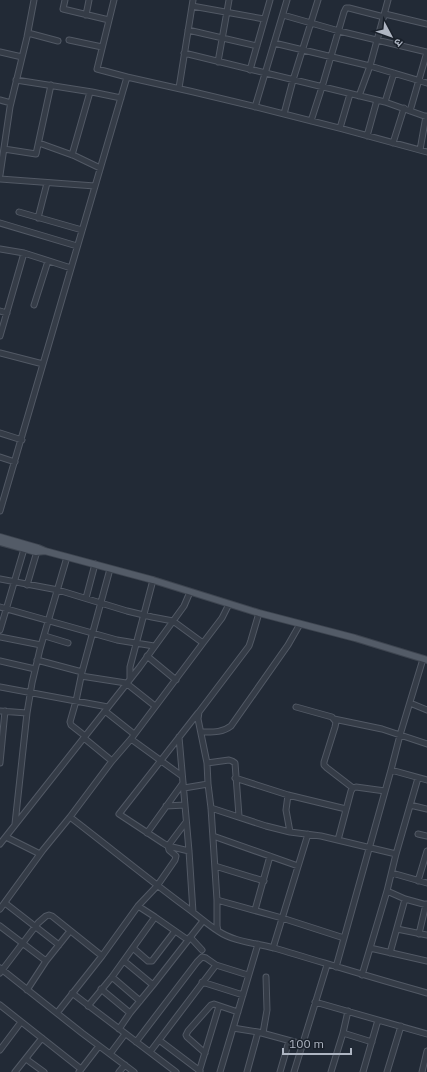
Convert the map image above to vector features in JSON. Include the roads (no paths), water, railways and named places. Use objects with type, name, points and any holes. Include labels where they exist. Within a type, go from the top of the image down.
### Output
[{"type":"main road","points":[[0,536],[37,550]]},
{"type":"main road","points":[[0,542],[24,549],[45,551],[153,580],[259,613],[355,638],[425,660]]},
{"type":"street","points":[[0,175],[3,147],[11,103],[28,33],[34,0]]},
{"type":"street","points":[[65,0],[63,9],[109,20]]},
{"type":"street","points":[[86,14],[89,0]]},
{"type":"street","points":[[114,0],[97,69],[340,128],[427,152]]},
{"type":"street","points":[[218,62],[229,0]]},
{"type":"street","points":[[250,70],[270,0]]},
{"type":"street","points":[[255,107],[287,0]]},
{"type":"street","points":[[284,114],[318,0]]},
{"type":"street","points":[[359,96],[370,66],[388,0]]},
{"type":"street","points":[[179,88],[192,3],[264,19]]},
{"type":"street","points":[[311,121],[346,8],[427,24]]},
{"type":"street","points":[[283,15],[338,31],[427,52],[410,111]]},
{"type":"street","points":[[188,30],[257,46]]},
{"type":"street","points":[[28,33],[58,41]]},
{"type":"street","points":[[69,40],[102,47]]},
{"type":"street","points":[[274,43],[370,66],[427,83]]},
{"type":"street","points":[[0,52],[22,57]]},
{"type":"street","points":[[184,53],[385,102],[427,116],[420,150]]},
{"type":"street","points":[[385,102],[394,73]]},
{"type":"street","points":[[0,511],[127,77]]},
{"type":"street","points":[[16,80],[121,98]]},
{"type":"street","points":[[3,147],[36,154],[51,85]]},
{"type":"street","points":[[72,155],[90,92]]},
{"type":"street","points":[[340,128],[350,94]]},
{"type":"street","points":[[0,100],[11,103]]},
{"type":"street","points":[[367,136],[377,100]]},
{"type":"street","points":[[393,143],[404,108]]},
{"type":"street","points":[[39,143],[72,155],[100,168]]},
{"type":"street","points":[[0,179],[95,186]]},
{"type":"street","points":[[38,218],[47,183]]},
{"type":"street","points":[[19,212],[82,230]]},
{"type":"street","points":[[0,230],[1,223],[77,246]]},
{"type":"street","points":[[0,249],[24,253],[71,268]]},
{"type":"street","points":[[0,336],[24,253]]},
{"type":"street","points":[[34,305],[48,261]]},
{"type":"street","points":[[0,311],[7,313]]},
{"type":"street","points":[[0,353],[43,364]]},
{"type":"street","points":[[0,433],[22,440]]},
{"type":"street","points":[[0,457],[15,462]]},
{"type":"street","points":[[0,630],[3,608],[14,582],[24,549]]},
{"type":"street","points":[[27,585],[37,550]]},
{"type":"street","points":[[15,825],[26,713],[30,692],[41,645],[45,636],[67,557]]},
{"type":"street","points":[[86,598],[95,564]]},
{"type":"street","points":[[110,569],[92,633],[70,724],[112,761]]},
{"type":"street","points":[[0,579],[58,590],[144,615],[173,621],[203,644]]},
{"type":"street","points":[[128,681],[129,671],[153,580]]},
{"type":"street","points":[[1,842],[107,709],[184,606],[190,592]]},
{"type":"street","points":[[0,909],[40,854],[176,680],[222,618],[229,604]]},
{"type":"street","points":[[3,608],[117,640],[154,646]]},
{"type":"street","points":[[189,851],[168,846],[119,814],[249,646],[259,613]]},
{"type":"street","points":[[201,732],[221,732],[231,726],[288,645],[300,624]]},
{"type":"street","points":[[45,636],[68,644]]},
{"type":"street","points":[[0,637],[41,645]]},
{"type":"street","points":[[147,656],[176,680]]},
{"type":"street","points":[[37,660],[82,674],[128,681],[155,706]]},
{"type":"street","points":[[336,967],[400,735],[425,660]]},
{"type":"street","points":[[0,661],[35,669]]},
{"type":"street","points":[[0,687],[76,701],[107,709],[134,734]]},
{"type":"street","points":[[410,703],[427,710]]},
{"type":"street","points":[[296,707],[332,717],[334,719],[372,726],[427,744]]},
{"type":"street","points":[[0,763],[3,711],[26,713]]},
{"type":"street","points":[[199,712],[198,719],[207,763],[211,808],[216,866],[216,921],[218,931]]},
{"type":"street","points":[[334,719],[336,722],[335,727],[324,762],[326,768],[353,788],[356,787],[385,792]]},
{"type":"street","points":[[179,737],[189,851],[192,912]]},
{"type":"street","points":[[131,739],[182,776]]},
{"type":"street","points":[[207,763],[229,760],[235,763],[239,816]]},
{"type":"street","points":[[391,770],[427,780]]},
{"type":"street","points":[[235,778],[288,795],[346,809]]},
{"type":"street","points":[[362,975],[418,778]]},
{"type":"street","points":[[147,833],[183,785],[208,784]]},
{"type":"street","points":[[338,840],[353,788]]},
{"type":"street","points":[[288,795],[286,810],[290,832]]},
{"type":"street","points":[[166,806],[185,805]]},
{"type":"street","points":[[410,805],[427,809]]},
{"type":"street","points":[[211,808],[266,826],[290,832],[321,836],[396,854]]},
{"type":"street","points":[[70,817],[203,921],[231,938],[273,948],[427,993]]},
{"type":"street","points":[[168,846],[186,822]]},
{"type":"street","points":[[273,948],[308,834]]},
{"type":"street","points":[[418,834],[427,836]]},
{"type":"street","points":[[213,836],[298,866]]},
{"type":"street","points":[[6,837],[40,854]]},
{"type":"street","points":[[57,1012],[102,956],[138,906],[157,886],[176,857],[175,854],[168,850],[168,846]]},
{"type":"street","points":[[418,881],[427,851]]},
{"type":"street","points":[[255,910],[270,856]]},
{"type":"street","points":[[216,866],[264,881]]},
{"type":"street","points":[[392,873],[427,883]]},
{"type":"street","points":[[387,891],[405,899],[426,904],[419,934]]},
{"type":"street","points":[[390,953],[405,899]]},
{"type":"street","points":[[217,900],[282,918],[344,938]]},
{"type":"street","points":[[5,903],[59,945]]},
{"type":"street","points":[[138,906],[189,939],[202,950]]},
{"type":"street","points":[[102,956],[52,916],[49,916],[42,919],[1,970],[134,1072]]},
{"type":"street","points":[[88,1006],[112,977],[155,917]]},
{"type":"street","points":[[119,1029],[203,921]]},
{"type":"street","points":[[0,926],[46,961]]},
{"type":"street","points":[[397,929],[427,935]]},
{"type":"street","points":[[27,990],[46,961],[70,931]]},
{"type":"street","points":[[133,948],[148,961],[152,961],[175,931]]},
{"type":"street","points":[[220,1072],[258,944]]},
{"type":"street","points":[[370,948],[427,961]]},
{"type":"street","points":[[136,1042],[202,957],[216,965],[248,976]]},
{"type":"street","points":[[124,961],[153,985]]},
{"type":"street","points":[[150,1052],[216,965]]},
{"type":"street","points":[[294,1072],[327,965]]},
{"type":"street","points":[[112,977],[140,1001]]},
{"type":"street","points":[[247,1072],[267,1010],[266,977]]},
{"type":"street","points":[[202,982],[243,995]]},
{"type":"street","points":[[101,989],[130,1013]]},
{"type":"street","points":[[72,993],[176,1072]]},
{"type":"street","points":[[316,1002],[427,1034]]},
{"type":"street","points":[[205,1053],[189,1040],[186,1035],[188,1031],[211,1005],[214,1004],[238,1012]]},
{"type":"street","points":[[159,1040],[200,1071],[220,1006]]},
{"type":"street","points":[[0,1014],[2,1007],[80,1070],[99,1046]]},
{"type":"street","points":[[331,1072],[348,1011]]},
{"type":"street","points":[[363,1072],[378,1020]]},
{"type":"street","points":[[0,1050],[21,1022]]},
{"type":"street","points":[[388,1072],[401,1026]]},
{"type":"street","points":[[233,1028],[260,1033],[302,1044]]},
{"type":"street","points":[[343,1033],[372,1042]]},
{"type":"street","points":[[110,1054],[125,1034]]},
{"type":"street","points":[[15,1072],[42,1038]]},
{"type":"street","points":[[280,1072],[289,1041]]},
{"type":"street","points":[[422,1072],[427,1050]]},
{"type":"street","points":[[26,1059],[44,1072]]},
{"type":"street","points":[[119,1072],[125,1065]]}]
